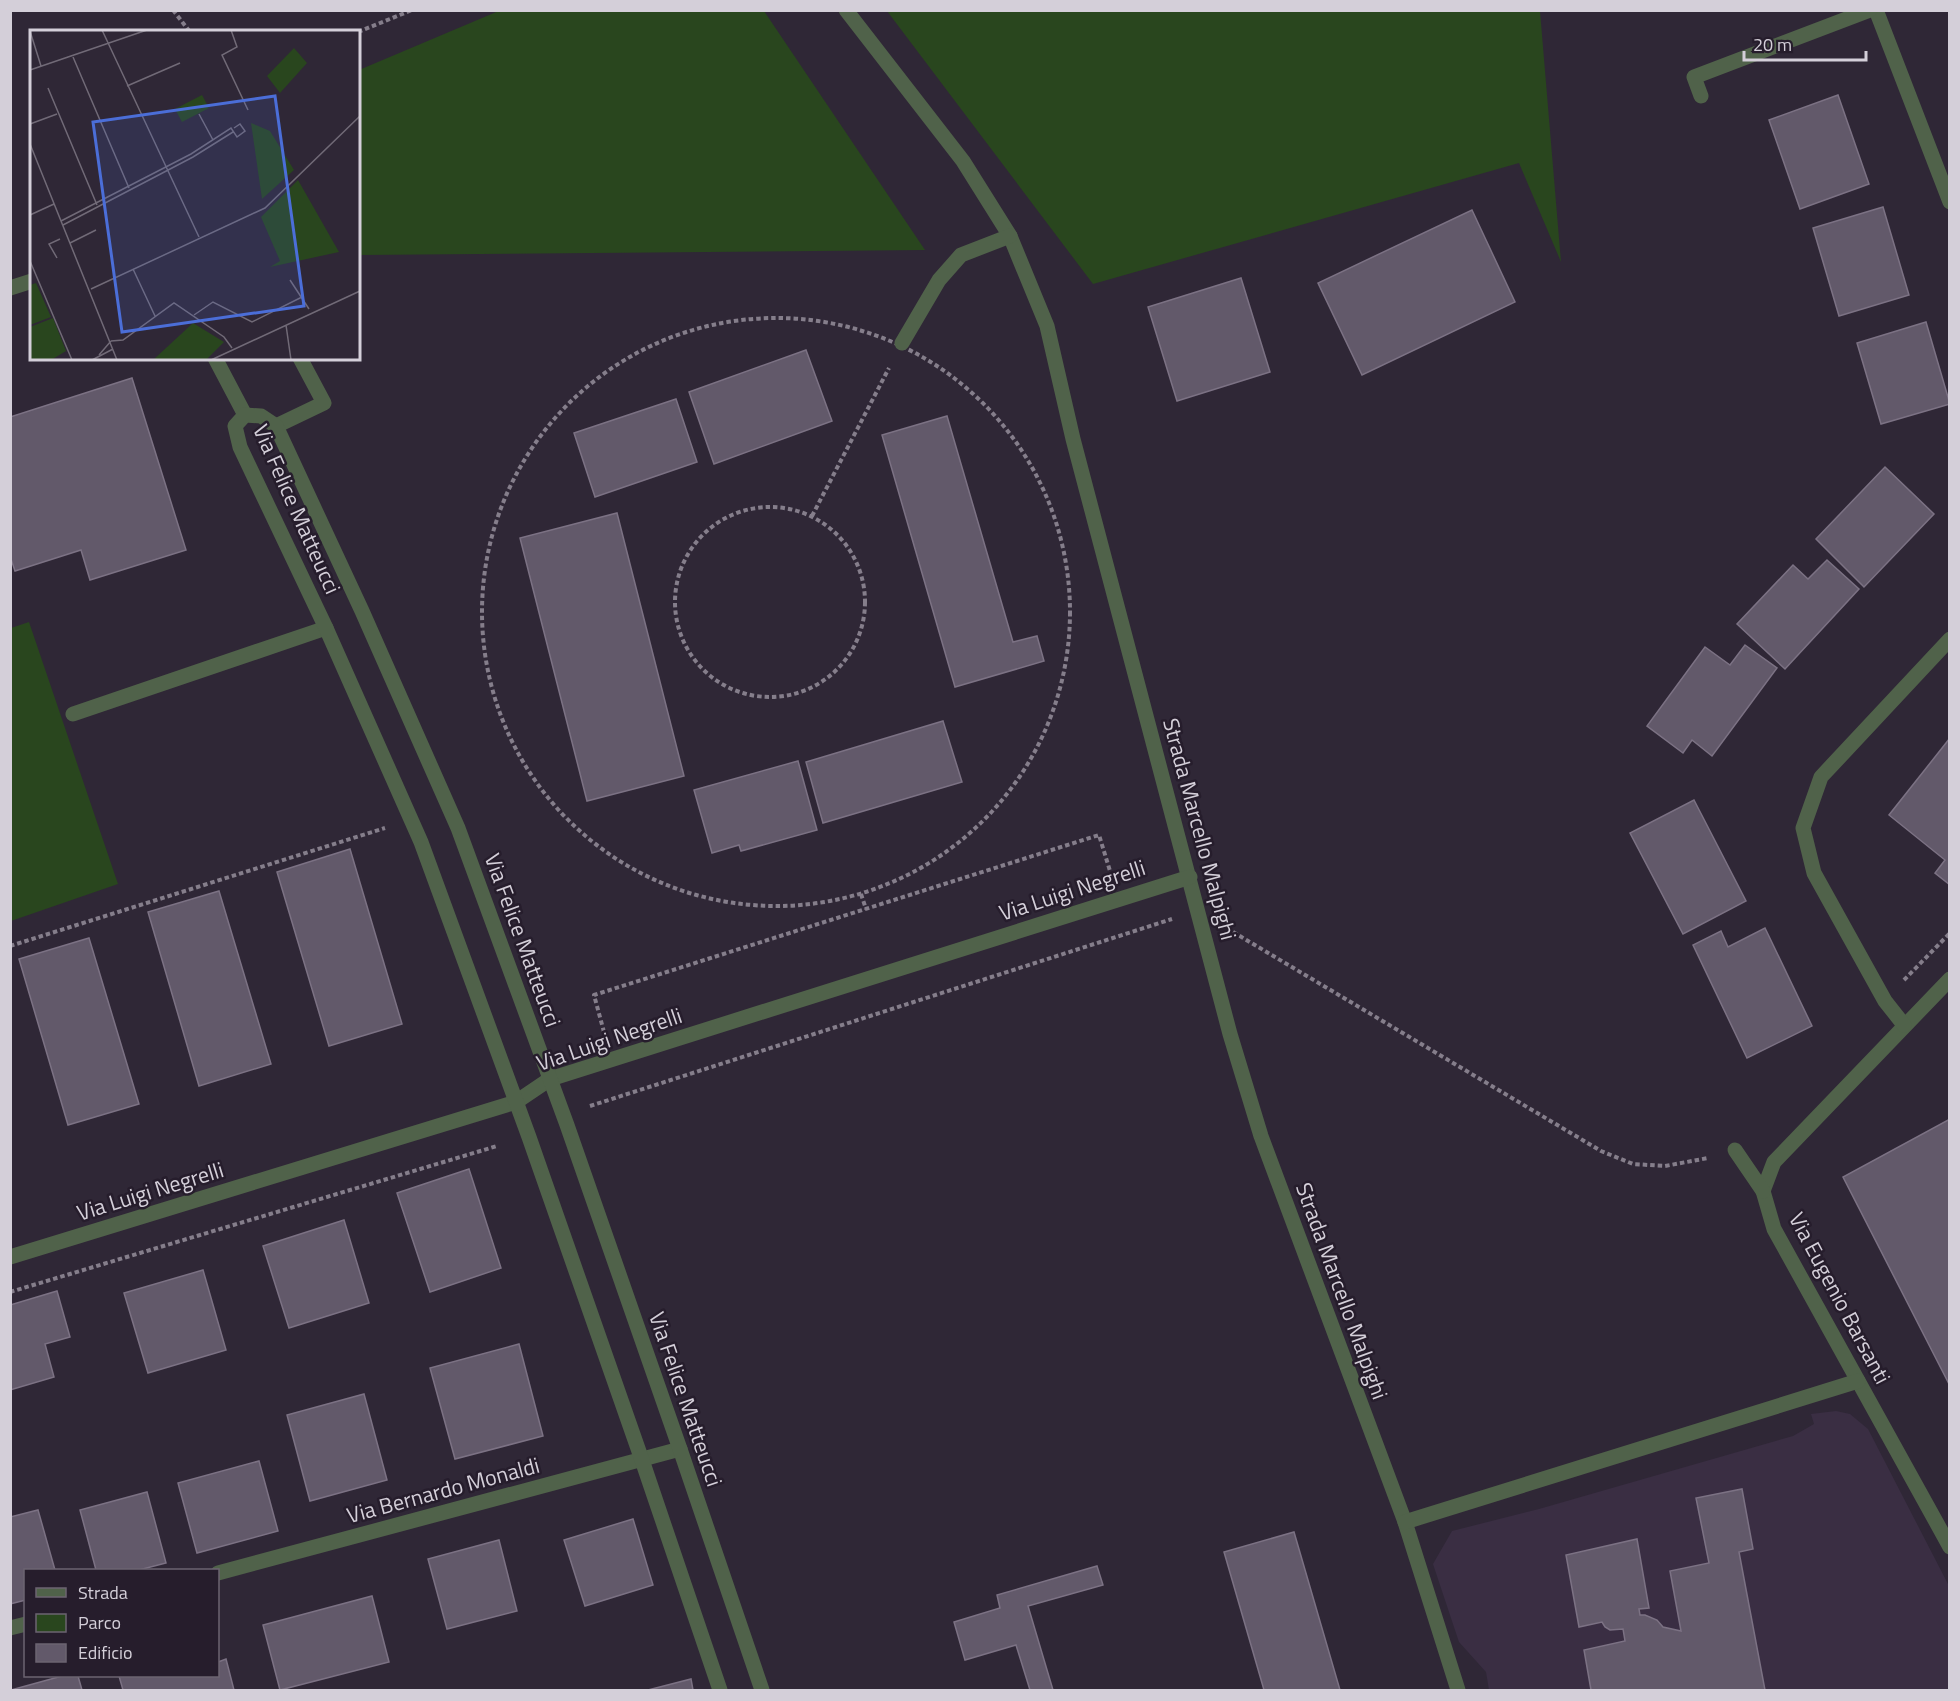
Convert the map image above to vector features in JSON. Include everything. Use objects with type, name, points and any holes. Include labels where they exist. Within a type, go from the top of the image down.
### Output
[{"type":"street","name":"Strada Marcello Malpighi","points":[[846,10],[963,161],[1010,236],[1047,326],[1073,439],[1230,1034],[1261,1137],[1405,1522],[1458,1690]]},
{"type":"street","points":[[1701,96],[1694,77],[1870,10]]},
{"type":"street","points":[[1876,10],[1950,202]]},
{"type":"street","points":[[900,348],[939,280],[961,255],[1010,236]]},
{"type":"street","points":[[10,288],[30,282]]},
{"type":"street","points":[[217,360],[245,415]]},
{"type":"street","points":[[276,426],[324,403],[301,360]]},
{"type":"street","name":"Via Felice Matteucci","points":[[720,1690],[516,1102],[421,842],[326,628],[240,447],[234,426],[245,415],[261,416],[276,426],[362,611],[458,828],[550,1079],[762,1690]]},
{"type":"street","points":[[73,714],[326,628]]},
{"type":"street","points":[[1904,1024],[1885,1000],[1814,873],[1803,828],[1821,777],[1950,639]]},
{"type":"street","name":"Via Luigi Negrelli","points":[[10,1257],[516,1102],[550,1079],[1190,877]]},
{"type":"street","points":[[1763,1191],[1774,1162],[1904,1024],[1950,979]]},
{"type":"street","name":"Via Eugenio Barsanti","points":[[1735,1150],[1763,1191],[1774,1229],[1950,1547]]},
{"type":"street","points":[[1405,1522],[1858,1381]]},
{"type":"street","name":"Via Bernardo Monaldi","points":[[219,1573],[680,1449]]},
{"type":"path","points":[[173,10],[188,30]]},
{"type":"path","points":[[360,31],[412,10]]},
{"type":"path","points":[[796,317],[853,327],[900,348],[956,378],[999,417],[1032,465],[1056,518],[1069,574],[1070,632],[1061,689],[1040,743],[1010,793],[971,835],[924,868],[861,894],[814,906],[756,908],[700,898],[646,878],[597,847],[554,807],[521,760],[497,708],[484,651],[482,593],[491,536],[512,482],[543,432],[582,390],[630,356],[682,332],[738,319],[796,317]]},
{"type":"path","points":[[812,516],[892,363]]},
{"type":"path","points":[[782,507],[812,516],[838,534],[856,559],[865,589],[865,620],[854,649],[834,674],[808,690],[778,698],[747,695],[718,683],[695,661],[680,633],[674,601],[680,570],[696,542],[720,520],[750,508],[782,507]]},
{"type":"path","points":[[10,946],[411,820]]},
{"type":"path","points":[[596,1035],[606,1032],[594,995],[1098,835],[1110,871],[1118,869]]},
{"type":"path","points":[[861,894],[866,909]]},
{"type":"path","points":[[590,1106],[1175,918]]},
{"type":"path","points":[[1227,928],[1601,1151],[1633,1164],[1665,1166],[1735,1150]]},
{"type":"path","points":[[1921,963],[1950,933]]},
{"type":"path","points":[[10,1292],[497,1146]]},
{"type":"shaded area","points":[[1836,1411],[1850,1414],[1868,1429],[1949,1586],[1949,1690],[1489,1690],[1486,1672],[1459,1642],[1433,1564],[1452,1531],[1539,1509],[1793,1436],[1814,1424],[1811,1414]]},
{"type":"green space","points":[[501,10],[764,11],[925,250],[360,255],[360,70]]},
{"type":"green space","points":[[887,11],[1540,11],[1561,262],[1519,163],[1093,284]]},
{"type":"green space","points":[[29,622],[118,884],[11,921],[11,628]]},
{"type":"building","points":[[1838,95],[1869,184],[1800,209],[1769,120]]},
{"type":"building","points":[[1883,207],[1909,295],[1839,316],[1813,228]]},
{"type":"building","points":[[1472,210],[1515,302],[1362,375],[1318,283]]},
{"type":"building","points":[[1241,278],[1270,372],[1177,401],[1148,307]]},
{"type":"building","points":[[1926,322],[1950,404],[1881,424],[1857,343]]},
{"type":"building","points":[[806,350],[832,421],[714,464],[689,392]]},
{"type":"building","points":[[132,378],[186,550],[90,580],[81,550],[15,571],[10,556],[10,417]]},
{"type":"building","points":[[676,399],[697,462],[595,497],[574,433]]},
{"type":"building","points":[[947,416],[1013,642],[1037,636],[1044,661],[955,687],[882,435]]},
{"type":"building","points":[[1885,467],[1934,514],[1864,587],[1816,539]]},
{"type":"building","points":[[617,513],[684,776],[587,801],[520,538]]},
{"type":"building","points":[[1827,560],[1859,589],[1785,669],[1737,624],[1793,565],[1808,579]]},
{"type":"building","points":[[1745,645],[1777,668],[1712,756],[1692,740],[1683,753],[1647,726],[1705,647],[1730,665]]},
{"type":"building","points":[[943,721],[962,782],[823,823],[806,762]]},
{"type":"building","points":[[1950,738],[1950,885],[1935,873],[1945,860],[1889,815]]},
{"type":"building","points":[[798,761],[817,830],[741,851],[739,845],[712,853],[694,790]]},
{"type":"building","points":[[1694,800],[1746,901],[1683,934],[1630,833]]},
{"type":"building","points":[[350,849],[402,1024],[329,1046],[277,872]]},
{"type":"building","points":[[219,891],[271,1064],[199,1086],[148,912]]},
{"type":"building","points":[[1765,928],[1812,1026],[1747,1058],[1693,945],[1721,931],[1728,947]]},
{"type":"building","points":[[89,938],[139,1104],[68,1125],[19,959]]},
{"type":"building","points":[[1950,1119],[1950,1386],[1843,1177]]},
{"type":"building","points":[[469,1169],[501,1268],[430,1292],[397,1193]]},
{"type":"building","points":[[344,1220],[369,1303],[289,1328],[263,1246]]},
{"type":"building","points":[[203,1270],[226,1350],[148,1373],[124,1293]]},
{"type":"building","points":[[57,1291],[70,1337],[45,1344],[54,1377],[10,1390],[10,1305]]},
{"type":"building","points":[[519,1344],[543,1436],[455,1459],[430,1368]]},
{"type":"building","points":[[364,1394],[387,1480],[310,1501],[287,1415]]},
{"type":"building","points":[[259,1461],[278,1531],[197,1553],[178,1483]]},
{"type":"building","points":[[1742,1489],[1753,1549],[1739,1552],[1765,1690],[1591,1690],[1584,1650],[1625,1641],[1623,1629],[1610,1630],[1602,1622],[1579,1627],[1566,1555],[1637,1539],[1649,1608],[1639,1609],[1640,1615],[1657,1620],[1663,1627],[1681,1631],[1670,1571],[1709,1563],[1696,1498]]},
{"type":"building","points":[[147,1492],[166,1563],[143,1569],[96,1569],[80,1510]]},
{"type":"building","points":[[38,1510],[55,1569],[24,1569],[24,1600],[10,1604],[10,1517]]},
{"type":"building","points":[[633,1519],[653,1585],[585,1606],[564,1540]]},
{"type":"building","points":[[1294,1532],[1340,1690],[1264,1690],[1224,1552]]},
{"type":"building","points":[[499,1540],[517,1611],[447,1629],[428,1559]]},
{"type":"building","points":[[1097,1566],[1103,1585],[1028,1606],[1053,1690],[1030,1690],[1016,1645],[965,1660],[954,1622],[1000,1608],[997,1595]]},
{"type":"building","points":[[372,1596],[389,1662],[280,1690],[263,1625]]},
{"type":"building","points":[[226,1659],[234,1690],[123,1690],[119,1677],[219,1677],[219,1662]]},
{"type":"building","points":[[58,1677],[78,1677],[82,1690],[11,1690]]},
{"type":"building","points":[[691,1679],[693,1690],[648,1690]]}]
